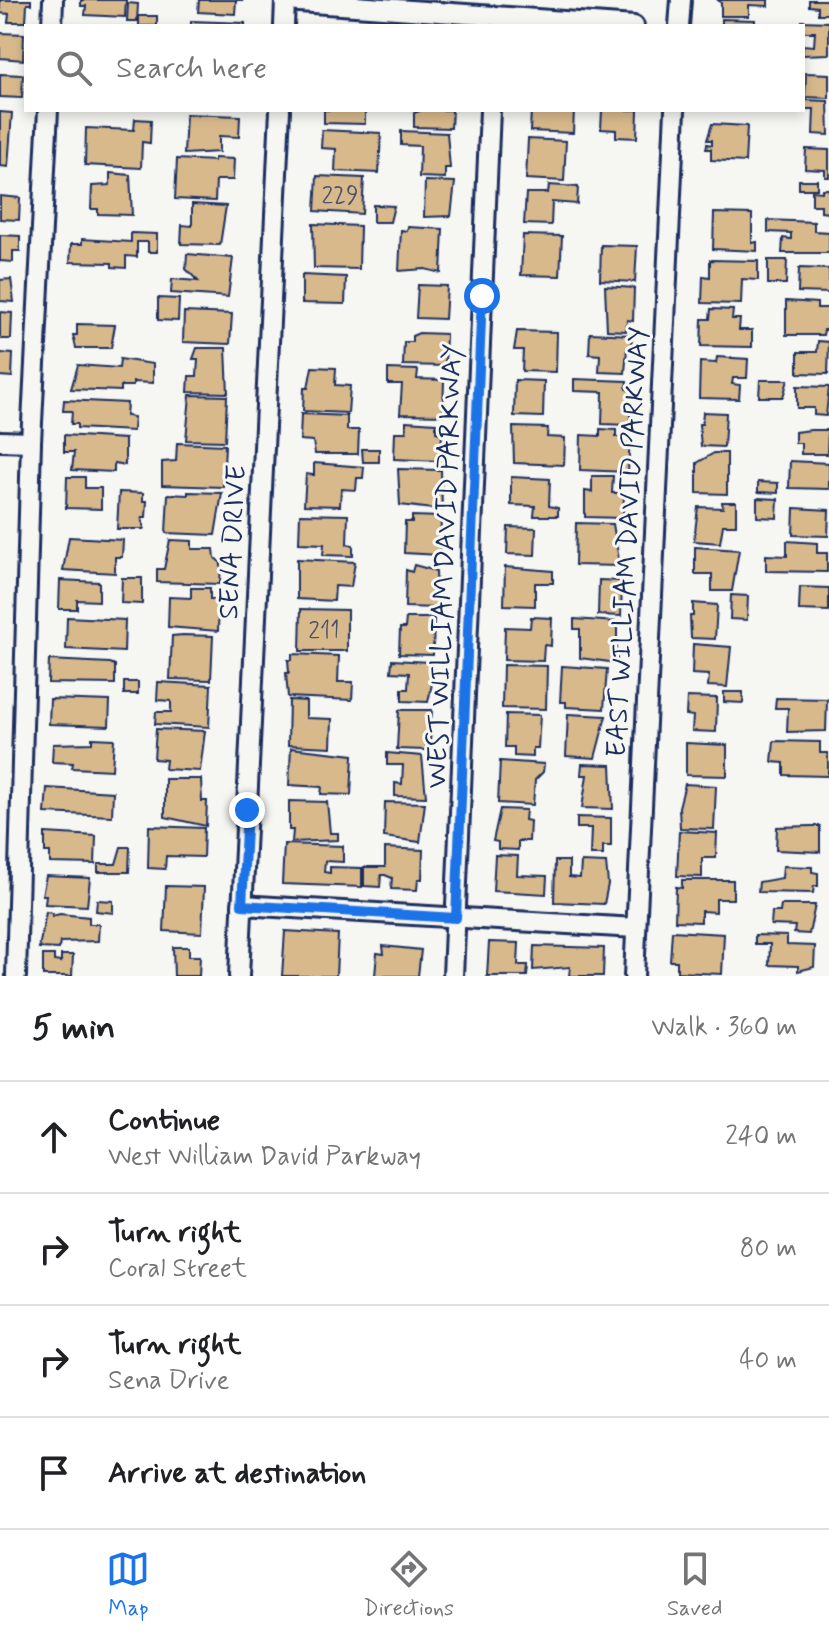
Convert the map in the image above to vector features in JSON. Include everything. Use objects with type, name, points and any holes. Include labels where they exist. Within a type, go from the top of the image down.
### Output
[{"type":"street","points":[[52,24],[53,0]]},
{"type":"street","points":[[284,24],[285,0],[611,24]]},
{"type":"street","points":[[679,24],[681,0]]},
{"type":"street","points":[[16,976],[31,442],[48,112]]},
{"type":"street","name":"SENA DRIVE","points":[[239,976],[280,112]]},
{"type":"street","name":"WEST WILLIAM DAVID PARKWAY","points":[[453,976],[490,112]]},
{"type":"street","name":"EAST WILLIAM DAVID PARKWAY","points":[[634,976],[675,112]]},
{"type":"street","points":[[0,441],[31,442]]},
{"type":"street","points":[[242,905],[636,928]]},
{"type":"building","points":[[0,0],[31,0],[31,4],[27,4],[26,22],[8,22],[9,14],[0,13]]},
{"type":"building","points":[[81,0],[126,0],[125,17],[85,15],[86,6],[81,6]]},
{"type":"building","points":[[199,0],[236,0],[235,14],[198,12]]},
{"type":"building","points":[[718,0],[768,0],[768,6],[749,5],[749,16],[721,16]]},
{"type":"building","points":[[809,0],[829,0],[829,14],[818,14],[818,7],[809,6]]},
{"type":"building","points":[[128,3],[138,4],[137,21],[127,21]]},
{"type":"building","points":[[139,16],[157,16],[157,24],[139,24]]},
{"type":"building","points":[[722,19],[755,20],[755,24],[722,24]]},
{"type":"building","points":[[191,21],[245,23],[245,24],[191,24]]},
{"type":"building","points":[[802,21],[829,22],[829,54],[805,55],[805,45],[814,46],[815,32],[805,32],[805,24]]},
{"type":"building","points":[[0,33],[24,34],[23,60],[0,58]]},
{"type":"building","points":[[806,73],[829,74],[829,98],[805,97]]},
{"type":"building","points":[[0,74],[23,75],[22,98],[0,97]]},
{"type":"building","points":[[805,100],[828,101],[829,135],[813,134],[814,109],[805,109]]},
{"type":"building","points":[[0,112],[12,113],[8,167],[0,166]]},
{"type":"building","points":[[324,112],[365,112],[365,124],[324,123]]},
{"type":"building","points":[[452,112],[451,128],[414,127],[414,113]]},
{"type":"building","points":[[531,112],[574,112],[573,133],[530,131]]},
{"type":"building","points":[[602,112],[638,112],[637,138],[616,137],[616,130],[601,129]]},
{"type":"building","points":[[186,114],[240,116],[239,137],[219,136],[219,152],[184,154]]},
{"type":"building","points":[[135,119],[151,120],[150,143],[142,142],[141,168],[85,165],[86,128],[134,130]]},
{"type":"building","points":[[712,124],[747,126],[745,162],[711,160],[711,149],[706,149],[707,144],[712,145],[712,140],[707,140]]},
{"type":"building","points":[[322,130],[381,133],[379,173],[335,171],[336,149],[321,148]]},
{"type":"building","points":[[401,131],[447,133],[450,168],[445,168],[445,178],[419,177],[420,146],[401,145]]},
{"type":"building","points":[[528,139],[566,141],[564,181],[526,179]]},
{"type":"building","points":[[806,149],[829,150],[829,177],[825,177],[825,170],[805,169]]},
{"type":"building","points":[[214,158],[234,159],[233,180],[216,180],[215,201],[175,199],[177,159],[214,161]]},
{"type":"building","points":[[110,173],[130,175],[132,215],[98,214],[98,209],[91,209],[92,186],[110,185]]},
{"type":"building","points":[[317,176],[364,178],[362,214],[315,211]]},
{"type":"building","points":[[799,180],[817,180],[817,189],[799,189]]},
{"type":"building","points":[[425,181],[455,182],[451,216],[424,217]]},
{"type":"building","points":[[549,185],[578,187],[577,204],[552,202],[551,225],[524,224],[526,193],[548,193]]},
{"type":"building","points":[[822,189],[829,189],[829,213],[821,212],[821,205],[812,205],[812,191],[822,192]]},
{"type":"building","points":[[0,196],[20,198],[19,220],[0,219]]},
{"type":"building","points":[[192,204],[226,206],[220,245],[181,244],[182,225],[192,226]]},
{"type":"building","points":[[373,205],[394,206],[390,222],[373,222]]},
{"type":"building","points":[[714,213],[752,214],[752,243],[757,242],[757,251],[713,249]]},
{"type":"building","points":[[768,220],[814,222],[814,231],[829,232],[829,253],[782,253],[783,238],[791,239],[791,233],[768,232]]},
{"type":"building","points":[[313,224],[360,226],[359,269],[314,268]]},
{"type":"building","points":[[408,227],[443,229],[441,273],[425,269],[399,271],[401,230],[407,231]]},
{"type":"building","points":[[131,233],[157,234],[157,252],[148,252],[148,242],[137,242],[137,257],[126,256],[126,268],[112,267],[112,263],[70,262],[71,244],[82,244],[82,239],[131,242]]},
{"type":"building","points":[[0,235],[20,236],[20,251],[13,251],[13,262],[0,261]]},
{"type":"building","points":[[523,235],[562,236],[560,276],[521,275]]},
{"type":"building","points":[[601,245],[637,246],[635,282],[600,280]]},
{"type":"building","points":[[187,254],[233,258],[228,297],[171,293],[172,279],[198,281],[186,269]]},
{"type":"building","points":[[710,260],[758,261],[758,280],[742,279],[741,304],[702,303],[703,276],[710,277]]},
{"type":"building","points":[[768,260],[787,260],[786,284],[768,284]]},
{"type":"building","points":[[799,268],[829,269],[829,293],[798,292]]},
{"type":"building","points":[[302,275],[346,277],[345,304],[302,303]]},
{"type":"building","points":[[11,279],[14,302],[0,301],[0,280]]},
{"type":"building","points":[[418,285],[447,286],[445,319],[416,318]]},
{"type":"building","points":[[605,286],[634,288],[633,321],[627,320],[626,331],[607,330]]},
{"type":"building","points":[[158,298],[179,299],[178,321],[158,320]]},
{"type":"building","points":[[786,301],[817,303],[817,308],[829,308],[829,330],[824,330],[823,335],[786,335]]},
{"type":"building","points":[[711,309],[733,310],[732,319],[740,319],[739,330],[752,330],[752,347],[701,346],[702,319],[710,319]]},
{"type":"building","points":[[0,312],[12,313],[11,339],[0,339]]},
{"type":"building","points":[[184,312],[232,314],[230,344],[183,342]]},
{"type":"building","points":[[77,324],[115,325],[111,348],[76,348],[73,335],[77,335]]},
{"type":"building","points":[[517,331],[557,332],[556,372],[522,371],[523,350],[514,350]]},
{"type":"building","points":[[419,333],[446,334],[445,366],[403,365],[404,342],[412,342],[412,336]]},
{"type":"building","points":[[590,333],[632,335],[631,348],[627,348],[625,373],[599,372],[600,355],[589,354]]},
{"type":"building","points":[[818,341],[829,342],[828,374],[798,373],[798,352],[817,352]]},
{"type":"building","points":[[197,348],[226,348],[228,393],[188,392],[189,376],[197,376],[198,359],[193,359]]},
{"type":"building","points":[[0,353],[13,354],[12,377],[0,376]]},
{"type":"building","points":[[717,357],[748,359],[747,378],[733,378],[732,384],[740,385],[739,399],[699,398],[700,362],[716,363]]},
{"type":"building","points":[[120,359],[153,364],[153,383],[133,382],[133,386],[121,386],[121,391],[71,389],[78,365],[119,368]]},
{"type":"building","points":[[312,367],[336,368],[335,385],[350,386],[348,413],[303,411],[304,388],[308,388]]},
{"type":"building","points":[[388,369],[418,370],[417,379],[444,380],[443,415],[400,414],[402,384],[388,384]]},
{"type":"building","points":[[574,379],[627,381],[626,389],[631,390],[630,425],[602,424],[603,392],[574,391]]},
{"type":"building","points":[[515,380],[544,381],[543,417],[514,416]]},
{"type":"building","points":[[760,380],[788,380],[783,397],[759,397]]},
{"type":"building","points":[[797,386],[829,387],[826,416],[814,415],[814,408],[797,408]]},
{"type":"building","points":[[190,395],[227,396],[225,441],[186,440]]},
{"type":"building","points":[[64,400],[127,403],[126,416],[134,417],[133,431],[77,428],[77,424],[71,424],[72,411],[63,411]]},
{"type":"building","points":[[703,412],[726,413],[724,447],[701,446],[699,424],[702,424]]},
{"type":"building","points":[[301,414],[347,416],[347,430],[359,430],[358,454],[315,454],[313,441],[300,440]]},
{"type":"building","points":[[406,421],[436,423],[436,432],[442,434],[440,461],[394,459],[395,432],[406,432]]},
{"type":"building","points":[[513,427],[548,428],[547,437],[565,438],[564,465],[514,463]]},
{"type":"building","points":[[600,429],[616,430],[616,437],[630,437],[628,472],[580,470],[581,435],[600,436]]},
{"type":"building","points":[[828,430],[827,454],[801,454],[801,443],[795,443],[795,432]]},
{"type":"building","points":[[64,435],[125,439],[125,465],[114,463],[114,472],[72,470],[74,452],[64,452]]},
{"type":"building","points":[[177,443],[225,445],[223,487],[162,485],[162,462],[176,461]]},
{"type":"building","points":[[362,449],[379,449],[379,462],[363,462]]},
{"type":"building","points":[[714,453],[727,453],[727,494],[697,493],[697,463]]},
{"type":"building","points":[[790,461],[829,463],[829,489],[789,488]]},
{"type":"building","points":[[314,463],[364,467],[363,478],[357,478],[356,490],[341,489],[340,506],[304,505],[306,474],[314,475]]},
{"type":"building","points":[[398,469],[441,470],[442,510],[400,505]]},
{"type":"building","points":[[592,476],[613,476],[612,493],[624,493],[623,518],[585,517],[585,491],[592,492]]},
{"type":"building","points":[[67,477],[85,477],[85,488],[101,488],[101,509],[66,508]]},
{"type":"building","points":[[511,477],[550,479],[549,506],[558,508],[558,516],[534,516],[535,506],[511,505]]},
{"type":"building","points":[[758,482],[778,483],[778,493],[758,492]]},
{"type":"building","points":[[119,492],[143,493],[143,501],[147,501],[146,517],[142,517],[144,529],[117,529]]},
{"type":"building","points":[[188,492],[222,493],[215,535],[166,533],[168,494],[188,495]]},
{"type":"building","points":[[757,498],[778,499],[777,518],[757,517]]},
{"type":"building","points":[[722,502],[736,502],[736,525],[723,525],[720,543],[694,541],[698,507],[723,508]]},
{"type":"building","points":[[794,508],[829,510],[828,536],[793,535]]},
{"type":"building","points":[[300,514],[348,515],[347,544],[353,545],[353,556],[323,555],[324,544],[299,543]]},
{"type":"building","points":[[412,516],[441,517],[440,555],[404,553],[405,522],[412,522]]},
{"type":"building","points":[[576,523],[613,524],[620,566],[575,565]]},
{"type":"building","points":[[508,527],[536,528],[535,555],[507,554]]},
{"type":"building","points":[[69,537],[123,540],[122,557],[115,557],[115,573],[63,570]]},
{"type":"building","points":[[170,540],[192,541],[192,549],[214,549],[215,558],[221,563],[220,584],[157,582],[157,569],[164,569]]},
{"type":"building","points":[[787,541],[817,543],[817,553],[827,553],[827,572],[766,571],[766,555],[787,556]]},
{"type":"building","points":[[695,547],[739,550],[732,591],[712,591],[712,574],[695,574]]},
{"type":"building","points":[[297,559],[355,562],[351,587],[335,586],[334,601],[297,599]]},
{"type":"building","points":[[414,565],[436,571],[437,608],[405,607],[406,570],[412,572]]},
{"type":"building","points":[[505,567],[553,571],[553,583],[535,583],[535,606],[504,605]]},
{"type":"building","points":[[122,578],[142,578],[142,604],[121,603]]},
{"type":"building","points":[[60,580],[99,582],[99,601],[77,600],[77,609],[59,609]]},
{"type":"building","points":[[599,580],[622,581],[621,616],[598,615]]},
{"type":"building","points":[[800,587],[829,588],[829,611],[799,610]]},
{"type":"building","points":[[191,588],[210,588],[210,599],[219,599],[218,631],[168,627],[169,597],[191,598]]},
{"type":"building","points":[[731,595],[748,596],[747,620],[730,619]]},
{"type":"building","points":[[693,603],[717,605],[715,639],[691,638]]},
{"type":"building","points":[[301,609],[347,610],[347,651],[300,651]]},
{"type":"building","points":[[67,617],[125,620],[124,652],[66,649]]},
{"type":"building","points":[[531,617],[552,618],[551,646],[544,645],[543,661],[504,660],[505,627],[530,628]]},
{"type":"building","points":[[406,618],[434,618],[433,655],[399,654],[400,628],[405,628]]},
{"type":"building","points":[[574,619],[617,622],[617,663],[580,658],[580,629],[574,629]]},
{"type":"building","points":[[172,636],[213,636],[211,680],[170,679]]},
{"type":"building","points":[[693,644],[731,647],[727,687],[708,686],[709,675],[692,674]]},
{"type":"building","points":[[292,654],[339,656],[338,682],[353,682],[352,700],[288,697],[286,673],[289,673],[288,660],[292,660]]},
{"type":"building","points":[[49,660],[110,663],[115,665],[115,684],[48,683]]},
{"type":"building","points":[[392,660],[429,662],[429,670],[435,670],[428,702],[402,701],[402,689],[408,689],[409,673],[391,672]]},
{"type":"building","points":[[503,665],[547,666],[546,709],[502,708]]},
{"type":"building","points":[[562,666],[607,669],[604,709],[566,707],[566,702],[560,702]]},
{"type":"building","points":[[124,682],[138,682],[138,694],[124,694]]},
{"type":"building","points":[[158,682],[211,685],[209,727],[155,724],[156,712],[171,712],[171,701],[157,700]]},
{"type":"building","points":[[724,692],[743,692],[743,703],[724,702]]},
{"type":"building","points":[[687,697],[717,698],[716,732],[692,731],[693,716],[686,715]]},
{"type":"building","points":[[776,698],[827,699],[826,731],[787,732],[788,708],[775,708]]},
{"type":"building","points":[[50,699],[110,701],[109,726],[49,724]]},
{"type":"building","points":[[289,700],[306,701],[306,718],[332,719],[331,747],[288,745]]},
{"type":"building","points":[[399,710],[432,710],[430,742],[426,743],[426,750],[397,749]]},
{"type":"building","points":[[506,714],[540,715],[538,748],[533,748],[533,757],[514,756],[514,747],[505,747]]},
{"type":"building","points":[[568,714],[606,716],[595,758],[566,756]]},
{"type":"building","points":[[156,729],[205,731],[200,771],[165,769],[166,760],[154,759]]},
{"type":"building","points":[[92,738],[114,739],[112,770],[72,768],[73,763],[52,762],[53,744],[92,743]]},
{"type":"building","points":[[774,741],[820,742],[820,753],[828,753],[828,776],[784,775],[784,763],[772,762]]},
{"type":"building","points":[[686,743],[727,745],[727,776],[686,775]]},
{"type":"building","points":[[291,748],[353,755],[351,795],[321,794],[322,787],[289,785]]},
{"type":"building","points":[[387,753],[422,756],[426,797],[395,796],[395,783],[402,784],[403,765],[387,765]]},
{"type":"building","points":[[500,761],[544,764],[543,772],[535,780],[533,805],[498,803]]},
{"type":"building","points":[[582,764],[611,765],[613,809],[582,808],[587,775],[581,775]]},
{"type":"building","points":[[165,779],[201,779],[202,801],[207,801],[206,826],[165,817]]},
{"type":"building","points":[[685,784],[716,786],[714,829],[680,828],[679,807]]},
{"type":"building","points":[[47,788],[113,792],[112,816],[45,813]]},
{"type":"building","points":[[289,801],[327,802],[330,833],[338,833],[338,840],[292,842]]},
{"type":"building","points":[[385,802],[425,803],[420,842],[384,837]]},
{"type":"building","points":[[500,809],[526,810],[525,820],[530,821],[529,841],[518,841],[518,850],[498,849],[498,842],[493,841]]},
{"type":"building","points":[[577,817],[611,818],[611,846],[603,846],[603,855],[590,855],[591,828],[577,828]]},
{"type":"building","points":[[149,826],[204,828],[203,857],[166,856],[165,869],[148,868]]},
{"type":"building","points":[[820,826],[820,852],[776,850],[777,827]]},
{"type":"building","points":[[679,831],[717,833],[716,858],[702,858],[702,877],[677,876]]},
{"type":"building","points":[[45,833],[96,836],[95,864],[50,863],[50,852],[45,852]]},
{"type":"building","points":[[284,844],[343,846],[343,862],[325,861],[324,872],[330,873],[330,867],[362,868],[362,887],[282,884]]},
{"type":"building","points":[[121,847],[130,847],[129,872],[98,872],[98,864],[116,864]]},
{"type":"building","points":[[385,848],[423,850],[422,879],[418,879],[417,890],[391,889],[392,878],[385,875],[381,875],[380,887],[364,886],[364,867],[385,867]]},
{"type":"building","points":[[495,855],[518,856],[517,875],[547,876],[546,894],[493,891]]},
{"type":"building","points":[[555,861],[569,861],[569,877],[580,878],[581,862],[606,863],[608,884],[604,904],[554,902]]},
{"type":"building","points":[[783,866],[812,867],[812,872],[818,873],[818,886],[814,886],[813,893],[758,892],[759,882],[782,878]]},
{"type":"building","points":[[46,876],[90,878],[87,906],[45,904],[46,895],[42,895]]},
{"type":"building","points":[[682,880],[733,880],[733,899],[716,899],[716,912],[701,911],[701,922],[675,921],[676,887],[682,888]]},
{"type":"building","points":[[166,886],[204,887],[202,933],[164,931]]},
{"type":"building","points":[[97,900],[113,901],[113,913],[96,911]]},
{"type":"building","points":[[781,905],[815,905],[809,934],[794,933],[795,926],[771,925],[772,912],[780,912]]},
{"type":"building","points":[[46,912],[52,913],[52,916],[89,917],[89,924],[99,924],[98,941],[60,942],[59,949],[39,948]]},
{"type":"building","points":[[285,931],[338,934],[336,976],[282,976]]},
{"type":"building","points":[[672,931],[724,934],[722,974],[677,972],[677,961],[670,961]]},
{"type":"building","points":[[755,935],[787,936],[787,945],[815,946],[814,967],[798,971],[798,966],[769,965],[770,944],[755,944]]},
{"type":"building","points":[[489,942],[519,943],[518,965],[528,965],[527,976],[487,976]]},
{"type":"building","points":[[383,946],[421,950],[418,976],[375,976],[377,953],[384,954]]},
{"type":"building","points":[[534,946],[604,948],[603,976],[569,976],[570,967],[533,970]]},
{"type":"building","points":[[173,947],[189,947],[189,956],[200,956],[199,976],[174,976]]},
{"type":"building","points":[[43,955],[54,955],[54,961],[61,962],[61,955],[73,955],[72,976],[43,976]]},
{"type":"route","points":[[247,810],[242,905],[456,918],[482,296]]}]
